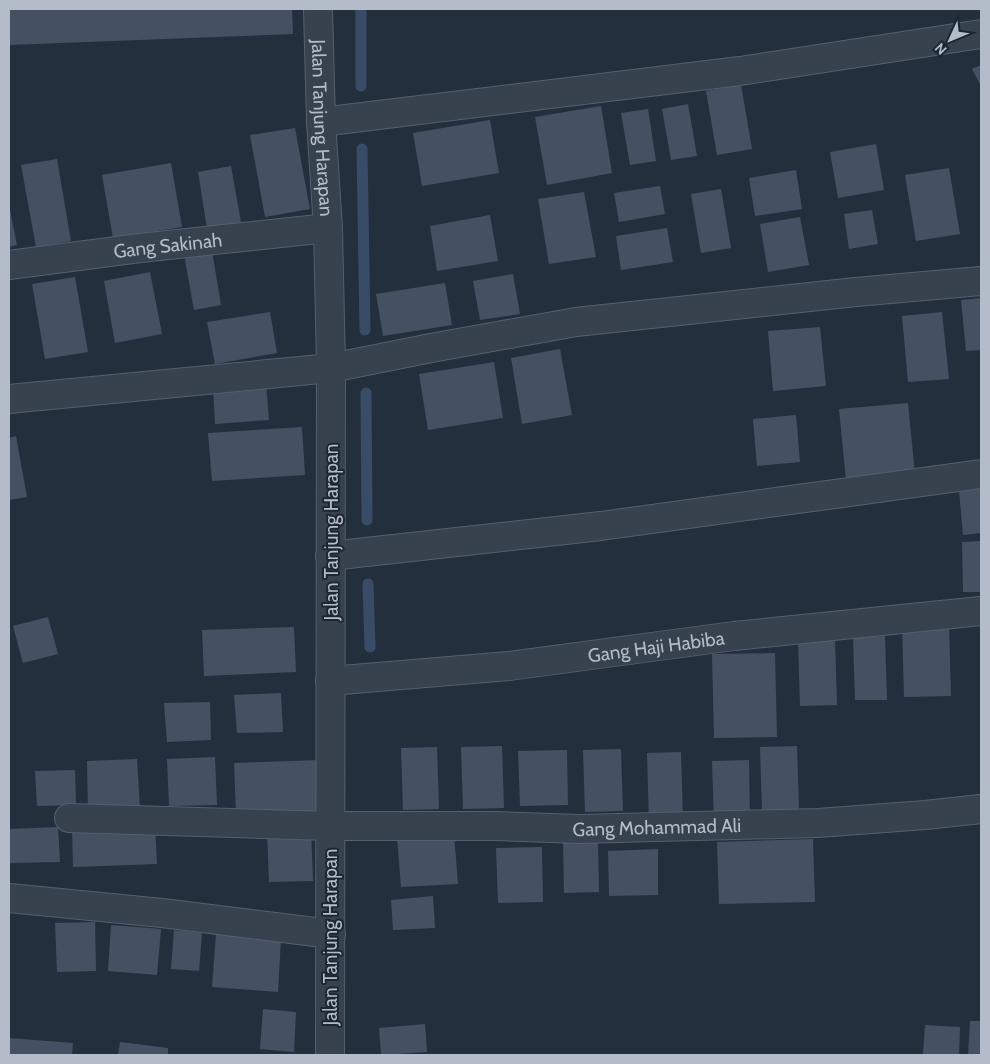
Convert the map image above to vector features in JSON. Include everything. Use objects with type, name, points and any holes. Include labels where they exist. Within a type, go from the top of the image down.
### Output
[{"type":"street","name":"Jalan Tanjung Harapan","points":[[318,9],[320,122],[328,228],[331,368],[330,1055]]},
{"type":"street","points":[[320,122],[740,71],[981,34]]},
{"type":"street","name":"Gang Sakinah","points":[[9,264],[328,228]]},
{"type":"street","points":[[9,399],[331,368],[576,322],[856,292],[981,281]]},
{"type":"street","points":[[330,556],[601,526],[981,474]]},
{"type":"street","name":"Gang Haji Habiba","points":[[330,681],[509,666],[734,636],[981,611]]},
{"type":"street","name":"Gang Mohammad Ali","points":[[69,818],[330,826],[496,826],[579,829],[828,822],[925,815],[981,808]]},
{"type":"street","points":[[9,898],[162,913],[331,934]]},
{"type":"building","points":[[9,9],[292,9],[293,34],[9,45]]},
{"type":"building","points":[[981,65],[981,86],[972,69]]},
{"type":"building","points":[[741,85],[752,149],[717,155],[706,91]]},
{"type":"building","points":[[688,104],[697,156],[671,160],[662,109]]},
{"type":"building","points":[[601,106],[612,173],[547,185],[535,117]]},
{"type":"building","points":[[648,109],[656,161],[630,165],[621,113]]},
{"type":"building","points":[[490,120],[499,173],[422,186],[413,133]]},
{"type":"building","points":[[295,128],[310,209],[265,217],[250,135]]},
{"type":"building","points":[[876,144],[884,190],[838,198],[830,152]]},
{"type":"building","points":[[57,159],[71,241],[36,247],[21,165]]},
{"type":"building","points":[[171,163],[182,227],[113,238],[102,175]]},
{"type":"building","points":[[231,166],[241,222],[207,228],[198,172]]},
{"type":"building","points":[[949,168],[960,234],[916,241],[905,175]]},
{"type":"building","points":[[796,170],[802,209],[755,216],[749,178]]},
{"type":"building","points":[[660,186],[665,214],[619,222],[614,193]]},
{"type":"building","points":[[721,189],[731,248],[701,253],[691,194]]},
{"type":"building","points":[[584,192],[596,257],[549,264],[538,199]]},
{"type":"building","points":[[9,205],[17,245],[9,247]]},
{"type":"building","points":[[872,210],[878,244],[849,249],[844,214]]},
{"type":"building","points":[[490,215],[498,261],[437,271],[430,226]]},
{"type":"building","points":[[800,217],[809,265],[768,272],[760,224]]},
{"type":"building","points":[[667,228],[673,262],[621,270],[616,236]]},
{"type":"building","points":[[211,245],[221,305],[194,310],[183,249]]},
{"type":"building","points":[[150,272],[162,334],[115,343],[104,281]]},
{"type":"building","points":[[513,274],[520,314],[480,320],[473,281]]},
{"type":"building","points":[[75,277],[88,352],[45,359],[32,284]]},
{"type":"building","points":[[445,283],[452,325],[383,336],[376,294]]},
{"type":"building","points":[[981,298],[981,350],[966,351],[961,300]]},
{"type":"building","points":[[270,312],[277,353],[215,364],[207,322]]},
{"type":"building","points":[[942,312],[949,379],[908,382],[902,316]]},
{"type":"building","points":[[820,327],[826,386],[773,391],[768,331]]},
{"type":"building","points":[[560,349],[572,415],[522,424],[511,358]]},
{"type":"building","points":[[494,362],[503,418],[428,430],[419,374]]},
{"type":"building","points":[[266,383],[269,420],[215,424],[213,387]]},
{"type":"building","points":[[908,403],[915,474],[846,480],[839,409]]},
{"type":"building","points":[[796,415],[800,462],[757,466],[753,419]]},
{"type":"building","points":[[302,427],[305,475],[212,481],[208,433]]},
{"type":"building","points":[[16,436],[27,497],[9,500],[9,438]]},
{"type":"building","points":[[981,477],[981,533],[963,535],[958,479]]},
{"type":"building","points":[[981,541],[981,592],[963,592],[962,542]]},
{"type":"building","points":[[48,617],[58,654],[23,663],[13,626]]},
{"type":"building","points":[[949,623],[951,696],[904,697],[902,624]]},
{"type":"building","points":[[294,627],[296,672],[204,676],[202,630]]},
{"type":"building","points":[[885,636],[887,700],[855,700],[853,637]]},
{"type":"building","points":[[835,639],[837,705],[800,706],[798,640]]},
{"type":"building","points":[[775,653],[777,737],[714,738],[712,654]]},
{"type":"building","points":[[281,693],[283,732],[237,733],[234,695]]},
{"type":"building","points":[[210,702],[211,740],[167,742],[164,703]]},
{"type":"building","points":[[502,746],[504,808],[463,809],[461,747]]},
{"type":"building","points":[[797,746],[799,810],[762,811],[760,747]]},
{"type":"building","points":[[437,747],[439,809],[403,810],[401,748]]},
{"type":"building","points":[[621,749],[623,811],[585,812],[583,750]]},
{"type":"building","points":[[567,750],[568,805],[520,806],[518,751]]},
{"type":"building","points":[[681,752],[683,820],[649,821],[647,753]]},
{"type":"building","points":[[215,757],[217,805],[169,806],[167,759]]},
{"type":"building","points":[[137,759],[140,809],[88,811],[87,761]]},
{"type":"building","points":[[320,760],[322,811],[236,814],[234,763]]},
{"type":"building","points":[[749,760],[750,820],[714,821],[712,761]]},
{"type":"building","points":[[75,770],[76,805],[37,806],[35,771]]},
{"type":"building","points":[[155,825],[157,864],[73,867],[72,828]]},
{"type":"building","points":[[58,827],[60,862],[9,863],[9,829]]},
{"type":"building","points":[[311,829],[313,881],[269,882],[267,831]]},
{"type":"building","points":[[454,834],[458,884],[401,887],[397,837]]},
{"type":"building","points":[[813,839],[815,902],[719,904],[717,842]]},
{"type":"building","points":[[598,842],[599,892],[564,893],[563,843]]},
{"type":"building","points":[[542,847],[543,902],[498,903],[496,848]]},
{"type":"building","points":[[658,849],[658,895],[609,896],[608,851]]},
{"type":"building","points":[[433,896],[435,928],[393,930],[391,900]]},
{"type":"building","points":[[95,922],[96,971],[57,972],[55,923]]},
{"type":"building","points":[[111,925],[161,929],[157,975],[108,971]]},
{"type":"building","points":[[174,930],[202,933],[199,971],[171,969]]},
{"type":"building","points":[[216,934],[281,939],[278,992],[212,987]]},
{"type":"building","points":[[263,1009],[296,1012],[294,1052],[260,1049]]},
{"type":"building","points":[[970,1021],[981,1021],[981,1055],[968,1055]]},
{"type":"building","points":[[425,1024],[427,1052],[381,1055],[379,1028]]},
{"type":"building","points":[[925,1025],[960,1027],[959,1055],[923,1055]]},
{"type":"building","points":[[9,1038],[73,1043],[72,1055],[9,1055]]},
{"type":"building","points":[[120,1042],[168,1048],[168,1055],[118,1055]]},
{"type":"waterway","points":[[361,9],[361,86]]},
{"type":"waterway","points":[[362,149],[365,330]]},
{"type":"waterway","points":[[366,393],[367,520]]},
{"type":"waterway","points":[[368,584],[370,647]]}]
